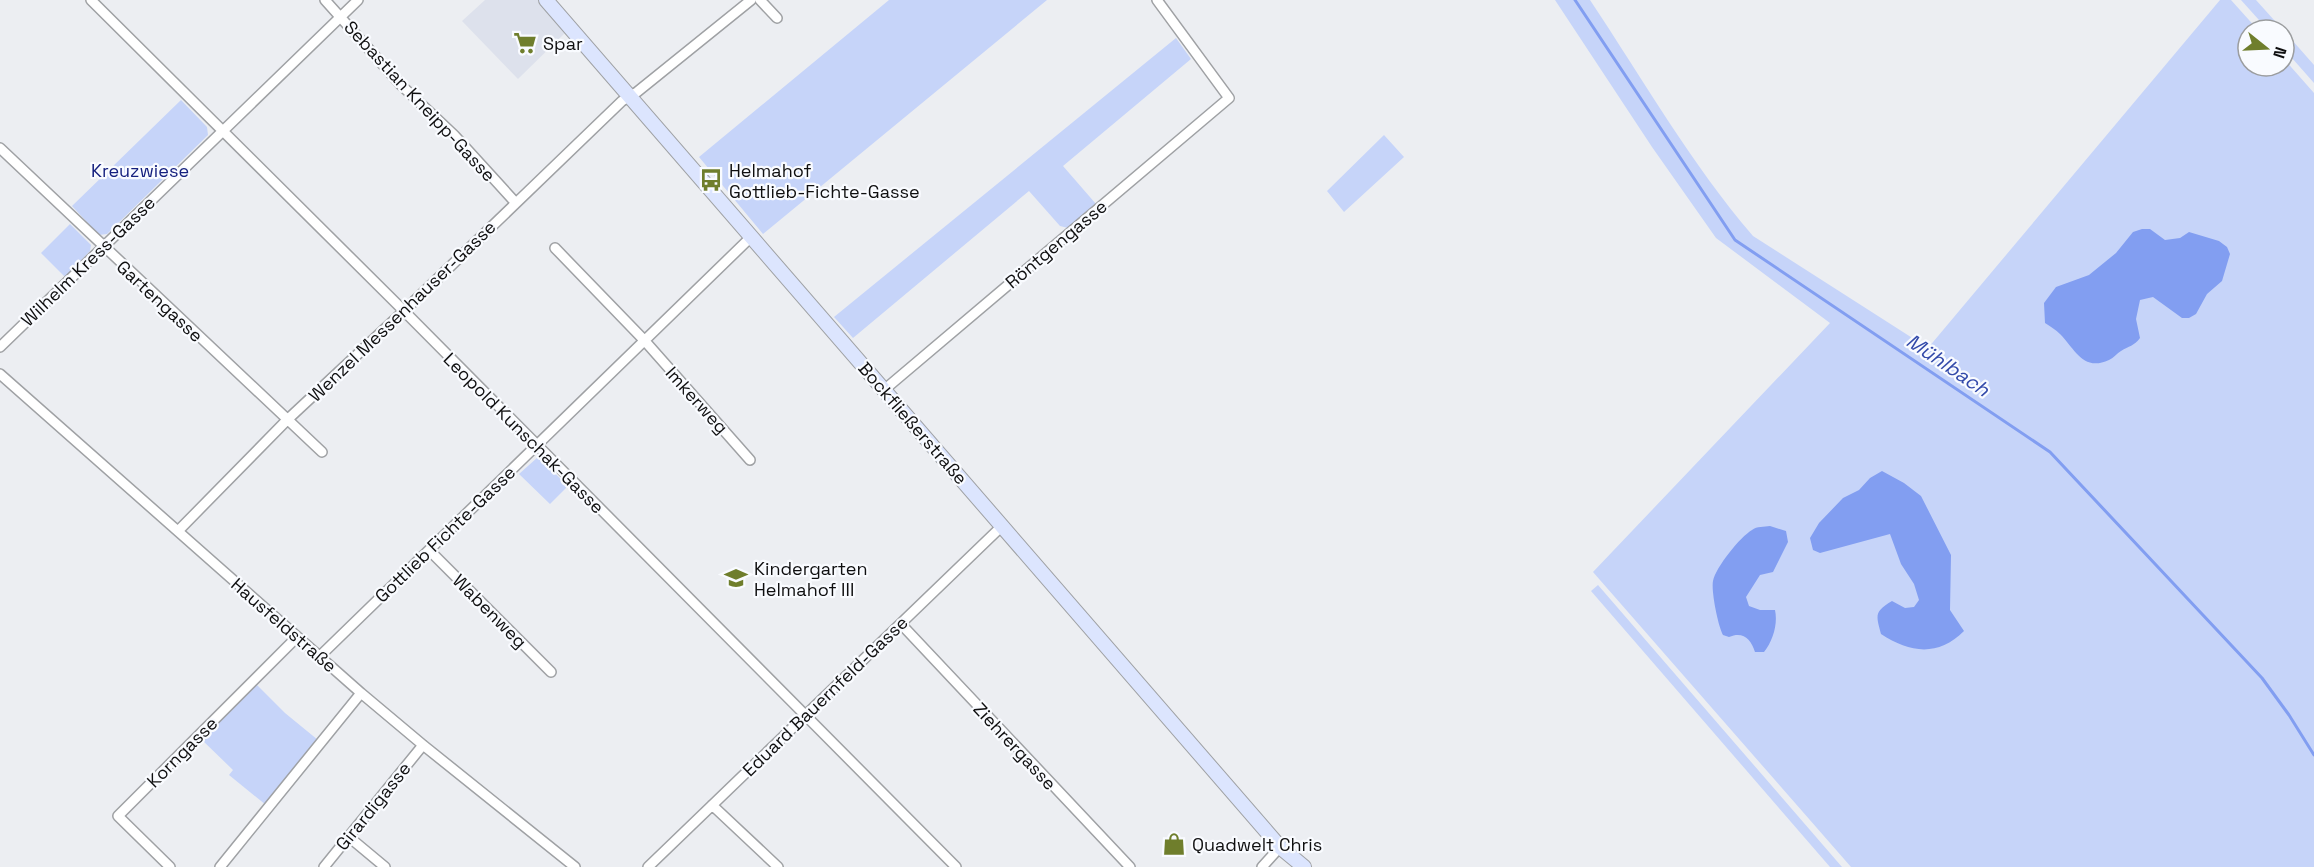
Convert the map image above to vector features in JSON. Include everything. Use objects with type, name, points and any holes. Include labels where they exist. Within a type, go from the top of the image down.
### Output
[{"type":"main road","name":"Bockfließerstraße","points":[[546,0],[1280,847],[1304,867]]},
{"type":"street","name":"Leopold Kunschak-Gasse","points":[[92,0],[956,867]]},
{"type":"street","name":"Sebastian Kneipp-Gasse","points":[[325,0],[401,85],[454,135],[515,202]]},
{"type":"street","name":"Wilhelm Kress-Gasse","points":[[0,347],[358,0]]},
{"type":"street","name":"Wenzel Messenhauser-Gasse","points":[[178,531],[287,420],[622,101],[751,0]]},
{"type":"street","points":[[760,0],[777,18]]},
{"type":"street","name":"Röntgengasse","points":[[884,390],[1229,98],[1157,0]]},
{"type":"street","name":"Gartengasse","points":[[0,148],[322,452]]},
{"type":"street","name":"Gottlieb Fichte-Gasse","points":[[320,656],[751,237]]},
{"type":"street","points":[[555,248],[644,340]]},
{"type":"street","name":"Imkerweg","points":[[644,340],[750,460]]},
{"type":"street","name":"Hausfeldstraße","points":[[0,374],[361,693],[575,867]]},
{"type":"street","name":"Eduard Bauernfeld-Gasse","points":[[648,867],[1002,525]]},
{"type":"street","name":"Wabenweg","points":[[429,550],[551,672]]},
{"type":"street","name":"Ziehrergasse","points":[[901,624],[1130,867]]},
{"type":"street","name":"Korngasse","points":[[170,867],[118,816],[297,637]]},
{"type":"street","points":[[220,867],[361,693]]},
{"type":"street","name":"Girardigasse","points":[[324,867],[423,745]]},
{"type":"street","points":[[712,805],[778,867]]},
{"type":"street","points":[[349,837],[386,867]]},
{"type":"street","points":[[1262,867],[1280,847]]},
{"type":"shaded area","points":[[485,0],[538,0],[566,32],[518,79],[462,21]]},
{"type":"green space","points":[[889,0],[1047,0],[763,234],[699,157]]},
{"type":"green space","points":[[1555,0],[1590,0],[1688,151],[1753,236],[1928,348],[2220,0],[2231,0],[2247,18],[2236,18],[2236,78],[2296,78],[2296,73],[2314,93],[2314,867],[1851,867],[1593,572],[1830,323],[1716,238],[1652,147]]},
{"type":"green space","points":[[2241,0],[2256,0],[2272,18],[2257,18]]},
{"type":"green space","points":[[1176,38],[1191,59],[1063,166],[1096,204],[1068,228],[1060,226],[1029,191],[853,338],[834,317]]},
{"type":"green space","points":[[2296,45],[2314,65],[2314,83],[2296,63]]},
{"type":"green space","name":"Kreuzwiese","points":[[181,100],[207,127],[208,135],[107,234],[99,235],[72,206]]},
{"type":"green space","points":[[1384,135],[1404,157],[1344,212],[1327,191]]},
{"type":"green space","points":[[70,224],[91,245],[90,251],[65,277],[41,253]]},
{"type":"green space","points":[[538,457],[568,486],[550,504],[519,474]]},
{"type":"green space","points":[[1598,585],[1842,867],[1830,867],[1591,591]]},
{"type":"green space","points":[[256,684],[285,713],[318,740],[266,805],[229,775],[233,770],[201,739]]},
{"type":"water","points":[[2150,229],[2165,240],[2180,238],[2189,232],[2219,241],[2227,247],[2230,254],[2222,281],[2207,294],[2196,314],[2189,318],[2182,318],[2153,297],[2140,300],[2136,319],[2140,338],[2138,341],[2109,360],[2100,363],[2086,361],[2045,323],[2044,303],[2056,287],[2089,275],[2116,253],[2133,232]]},
{"type":"water","points":[[1882,471],[1921,496],[1951,555],[1950,610],[1964,631],[1944,645],[1924,649],[1913,648],[1881,634],[1878,614],[1882,608],[1892,601],[1905,608],[1914,607],[1919,600],[1914,584],[1901,564],[1890,534],[1820,553],[1813,550],[1810,538],[1819,523],[1843,498],[1859,490],[1870,478]]},
{"type":"water","points":[[1770,526],[1786,531],[1788,542],[1773,572],[1760,575],[1746,597],[1749,606],[1760,610],[1775,610],[1776,615],[1770,643],[1764,652],[1755,652],[1746,637],[1723,635],[1715,608],[1713,581],[1723,561],[1741,539],[1758,527]]},
{"type":"waterway","name":"Mühlbach","points":[[1575,0],[1735,240],[2050,452],[2262,678],[2314,755]]},
{"type":"place","name":"Spar","points":[[525,43]]},
{"type":"place","name":"Helmahof Gottlieb-Fichte-Gasse","points":[[711,180]]},
{"type":"place","name":"Kindergarten Helmahof III","points":[[736,578]]},
{"type":"place","name":"Quadwelt Chris","points":[[1174,844]]}]
